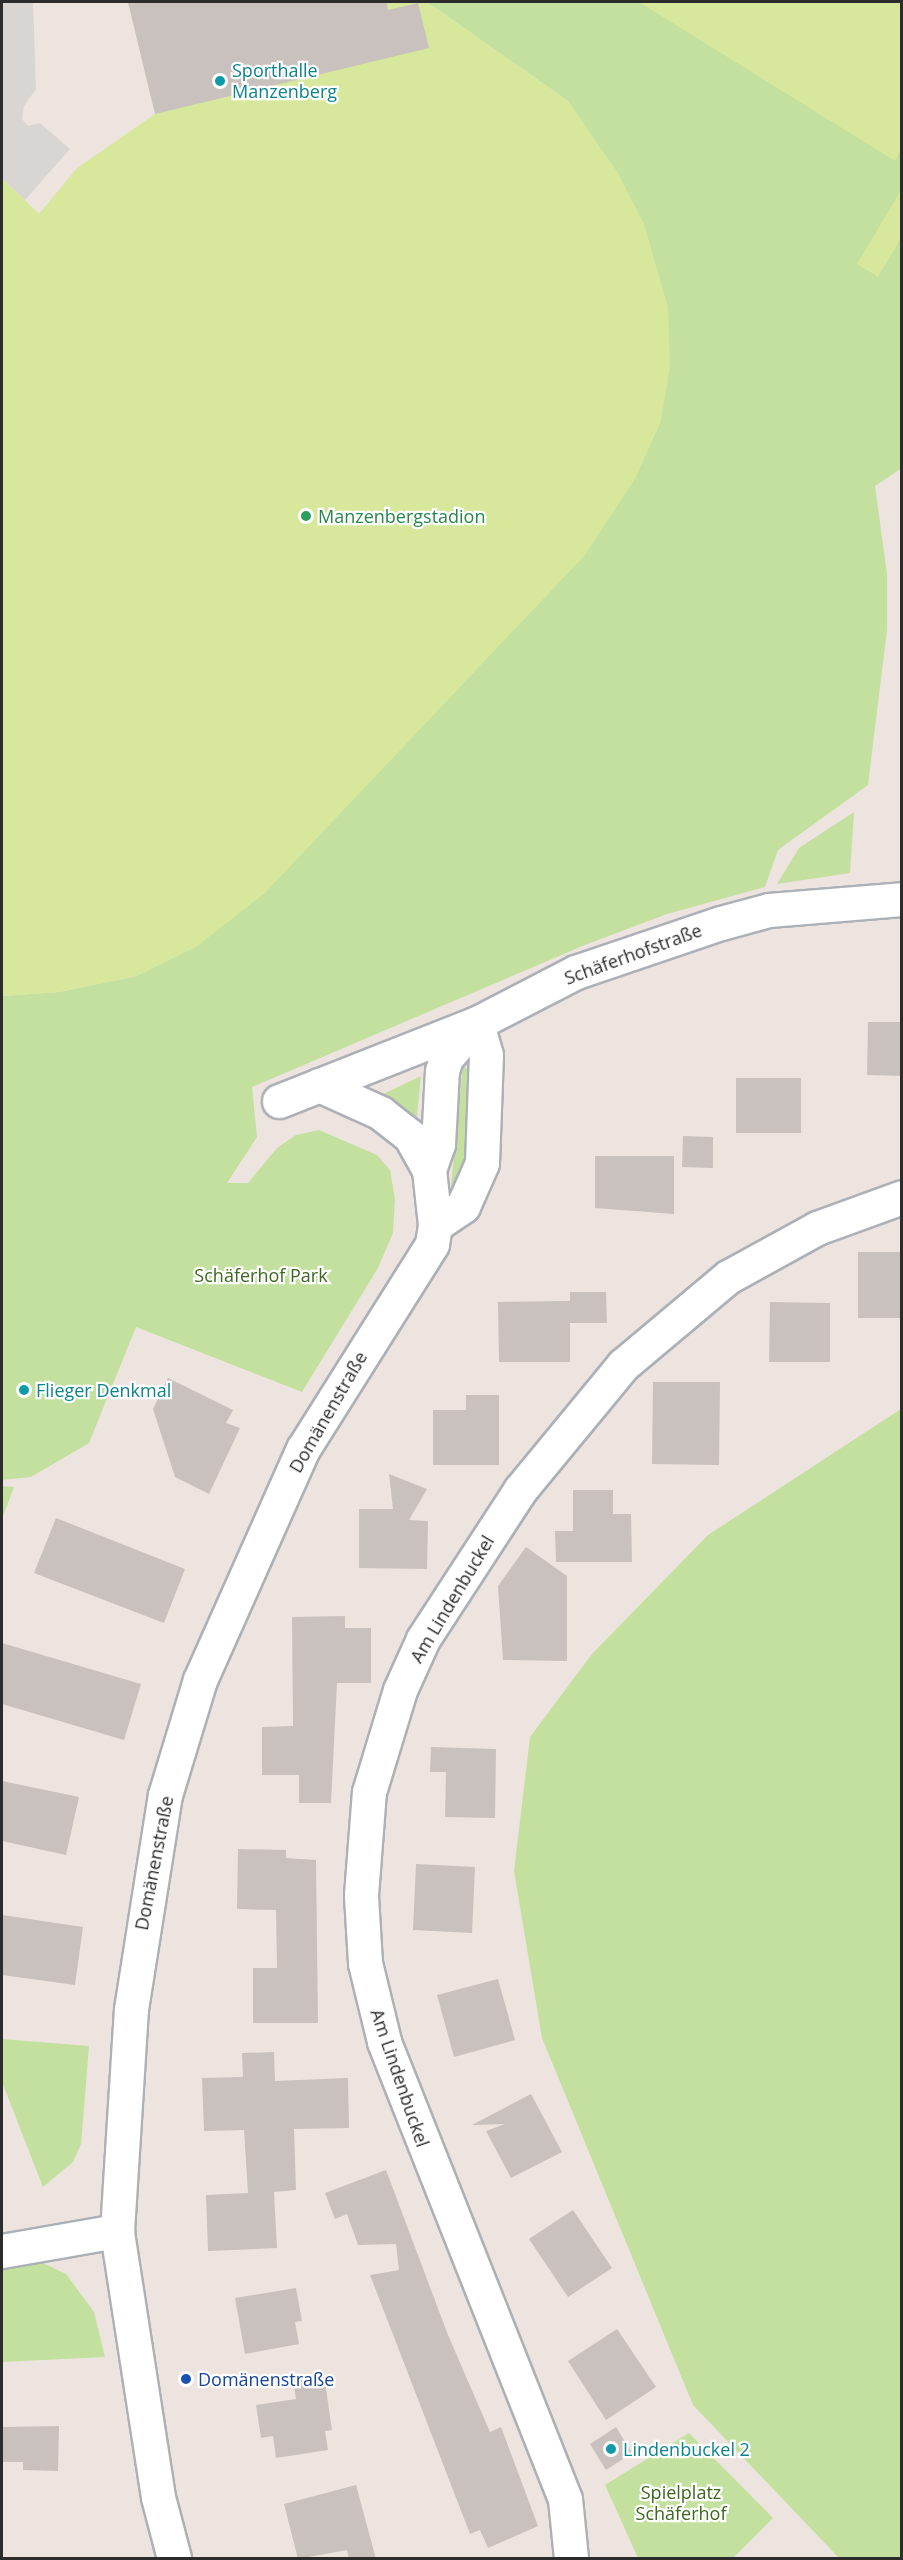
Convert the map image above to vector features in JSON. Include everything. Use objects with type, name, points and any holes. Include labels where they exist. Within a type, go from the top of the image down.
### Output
[{"type":"street","name":"Schäferhofstraße","points":[[279,1101],[477,1023],[576,972],[721,922],[769,910],[902,899]]},
{"type":"street","name":"Domänenstraße","points":[[429,1170],[438,1144],[446,1058],[477,1023]]},
{"type":"street","points":[[435,1225],[463,1206],[482,1163],[487,1066],[477,1023]]},
{"type":"street","name":"Domänenstraße","points":[[174,2559],[158,2497],[117,2231],[142,1914],[165,1795],[200,1680],[303,1449],[432,1244],[435,1225],[429,1170],[410,1136],[381,1113],[319,1085]]},
{"type":"street","name":"Am Lindenbuckel","points":[[571,2559],[565,2499],[384,2041],[365,1963],[361,1895],[369,1792],[400,1690],[423,1639],[520,1490],[622,1365],[728,1277],[818,1228],[902,1197]]},
{"type":"street","points":[[2,2251],[117,2231]]},
{"type":"green space","name":"Manzenbergstadion","points":[[128,2],[427,2],[568,101],[618,173],[644,224],[668,307],[670,367],[661,421],[636,477],[585,555],[265,893],[196,947],[137,976],[59,992],[2,996],[2,178],[39,214],[77,168],[155,114]]},
{"type":"green space","name":"Schäferhof Park","points":[[427,2],[901,2],[902,468],[875,486],[887,574],[887,630],[868,785],[778,850],[765,887],[667,914],[585,945],[252,1087],[257,1137],[227,1183],[248,1183],[277,1148],[296,1135],[319,1130],[377,1155],[390,1170],[395,1199],[393,1233],[378,1268],[302,1392],[136,1327],[89,1443],[31,1477],[2,1480],[2,996],[59,992],[137,976],[644,224],[568,101]]},
{"type":"green space","points":[[639,2],[901,2],[901,150],[895,161]]},
{"type":"green space","points":[[901,190],[901,238],[878,277],[857,264]]},
{"type":"green space","points":[[854,812],[850,873],[777,884],[799,848]]},
{"type":"green space","points":[[463,1065],[472,1075],[467,1160],[450,1196]]},
{"type":"green space","points":[[421,1076],[416,1124],[377,1097]]},
{"type":"green space","points":[[901,1409],[901,2558],[839,2558],[693,2405],[542,2038],[514,1871],[530,1737],[592,1654],[708,1535]]},
{"type":"green space","points":[[2,1486],[14,1487],[2,1519]]},
{"type":"green space","points":[[2,2039],[89,2046],[81,2144],[73,2162],[43,2187],[2,2082]]},
{"type":"green space","points":[[28,2256],[66,2274],[94,2312],[105,2357],[2,2362],[2,2263]]},
{"type":"green space","name":"Spielplatz Schäferhof","points":[[689,2433],[773,2518],[733,2558],[638,2558],[605,2485]]},
{"type":"shaded area","points":[[2,2],[33,2],[36,89],[24,106],[22,119],[28,126],[40,123],[70,149],[25,200],[2,178]]},
{"type":"building","name":"Sporthalle Manzenberg","points":[[128,2],[387,2],[388,10],[418,3],[429,48],[155,114]]},
{"type":"building","points":[[868,1022],[902,1022],[902,1076],[867,1075]]},
{"type":"building","points":[[736,1078],[801,1078],[801,1133],[736,1133]]},
{"type":"building","points":[[683,1136],[713,1137],[713,1168],[682,1167]]},
{"type":"building","points":[[595,1156],[674,1156],[674,1214],[595,1208]]},
{"type":"building","points":[[858,1252],[902,1252],[902,1318],[858,1318]]},
{"type":"building","points":[[570,1292],[606,1292],[607,1323],[570,1323],[570,1362],[499,1362],[498,1302],[570,1301]]},
{"type":"building","points":[[770,1302],[830,1303],[830,1362],[769,1362]]},
{"type":"building","points":[[168,1378],[233,1410],[226,1423],[240,1428],[209,1494],[175,1477],[153,1409]]},
{"type":"building","points":[[653,1382],[720,1382],[719,1465],[652,1464]]},
{"type":"building","points":[[466,1395],[499,1395],[499,1465],[433,1465],[433,1410],[466,1410]]},
{"type":"building","points":[[389,1474],[427,1489],[409,1520],[428,1521],[427,1569],[359,1568],[359,1509],[393,1509]]},
{"type":"building","points":[[573,1490],[613,1490],[613,1514],[631,1514],[632,1562],[556,1562],[555,1531],[573,1531]]},
{"type":"building","points":[[56,1518],[185,1569],[164,1623],[34,1573]]},
{"type":"building","points":[[526,1547],[567,1576],[567,1661],[503,1660],[498,1586]]},
{"type":"building","points":[[345,1616],[345,1628],[371,1628],[371,1683],[337,1683],[331,1803],[299,1803],[299,1775],[262,1775],[262,1727],[293,1726],[292,1617]]},
{"type":"building","points":[[2,1643],[141,1684],[124,1740],[2,1704]]},
{"type":"building","points":[[431,1747],[496,1749],[495,1818],[445,1817],[446,1772],[430,1772]]},
{"type":"building","points":[[2,1781],[79,1797],[66,1855],[2,1841]]},
{"type":"building","points":[[238,1849],[286,1850],[286,1858],[316,1860],[318,2023],[253,2023],[253,1968],[277,1968],[276,1910],[237,1909]]},
{"type":"building","points":[[416,1864],[475,1867],[472,1933],[413,1930]]},
{"type":"building","points":[[2,1915],[83,1927],[75,1985],[2,1975]]},
{"type":"building","points":[[498,1979],[515,2040],[454,2057],[437,1995]]},
{"type":"building","points":[[274,2052],[275,2081],[348,2078],[349,2128],[294,2129],[296,2190],[274,2192],[277,2248],[208,2251],[206,2195],[248,2193],[244,2130],[204,2131],[202,2078],[243,2077],[242,2053]]},
{"type":"building","points":[[531,2094],[562,2152],[511,2178],[486,2131],[505,2124],[472,2125]]},
{"type":"building","points":[[386,2170],[448,2335],[490,2432],[501,2427],[538,2526],[488,2548],[480,2530],[470,2534],[370,2275],[399,2270],[396,2244],[358,2245],[347,2214],[335,2219],[325,2193]]},
{"type":"building","points":[[573,2210],[612,2268],[568,2297],[529,2239]]},
{"type":"building","points":[[296,2288],[302,2321],[295,2322],[299,2344],[245,2354],[235,2298]]},
{"type":"building","points":[[617,2329],[656,2387],[606,2420],[568,2361]]},
{"type":"building","points":[[324,2375],[332,2430],[325,2431],[328,2450],[276,2458],[273,2436],[261,2438],[256,2405],[296,2399],[293,2379]]},
{"type":"building","points":[[59,2426],[58,2471],[23,2470],[23,2462],[2,2462],[2,2427]]},
{"type":"building","name":"Lindenbuckel 2","points":[[616,2427],[632,2453],[606,2470],[590,2444]]},
{"type":"building","points":[[356,2485],[376,2559],[349,2559],[347,2550],[298,2559],[284,2504]]},
{"type":"place","name":"Sporthalle Manzenberg","points":[[220,81]]},
{"type":"place","name":"Manzenbergstadion","points":[[306,516]]},
{"type":"place","name":"Flieger Denkmal","points":[[24,1390]]},
{"type":"place","name":"Domänenstraße","points":[[186,2379]]},
{"type":"place","name":"Lindenbuckel 2","points":[[611,2449]]}]
